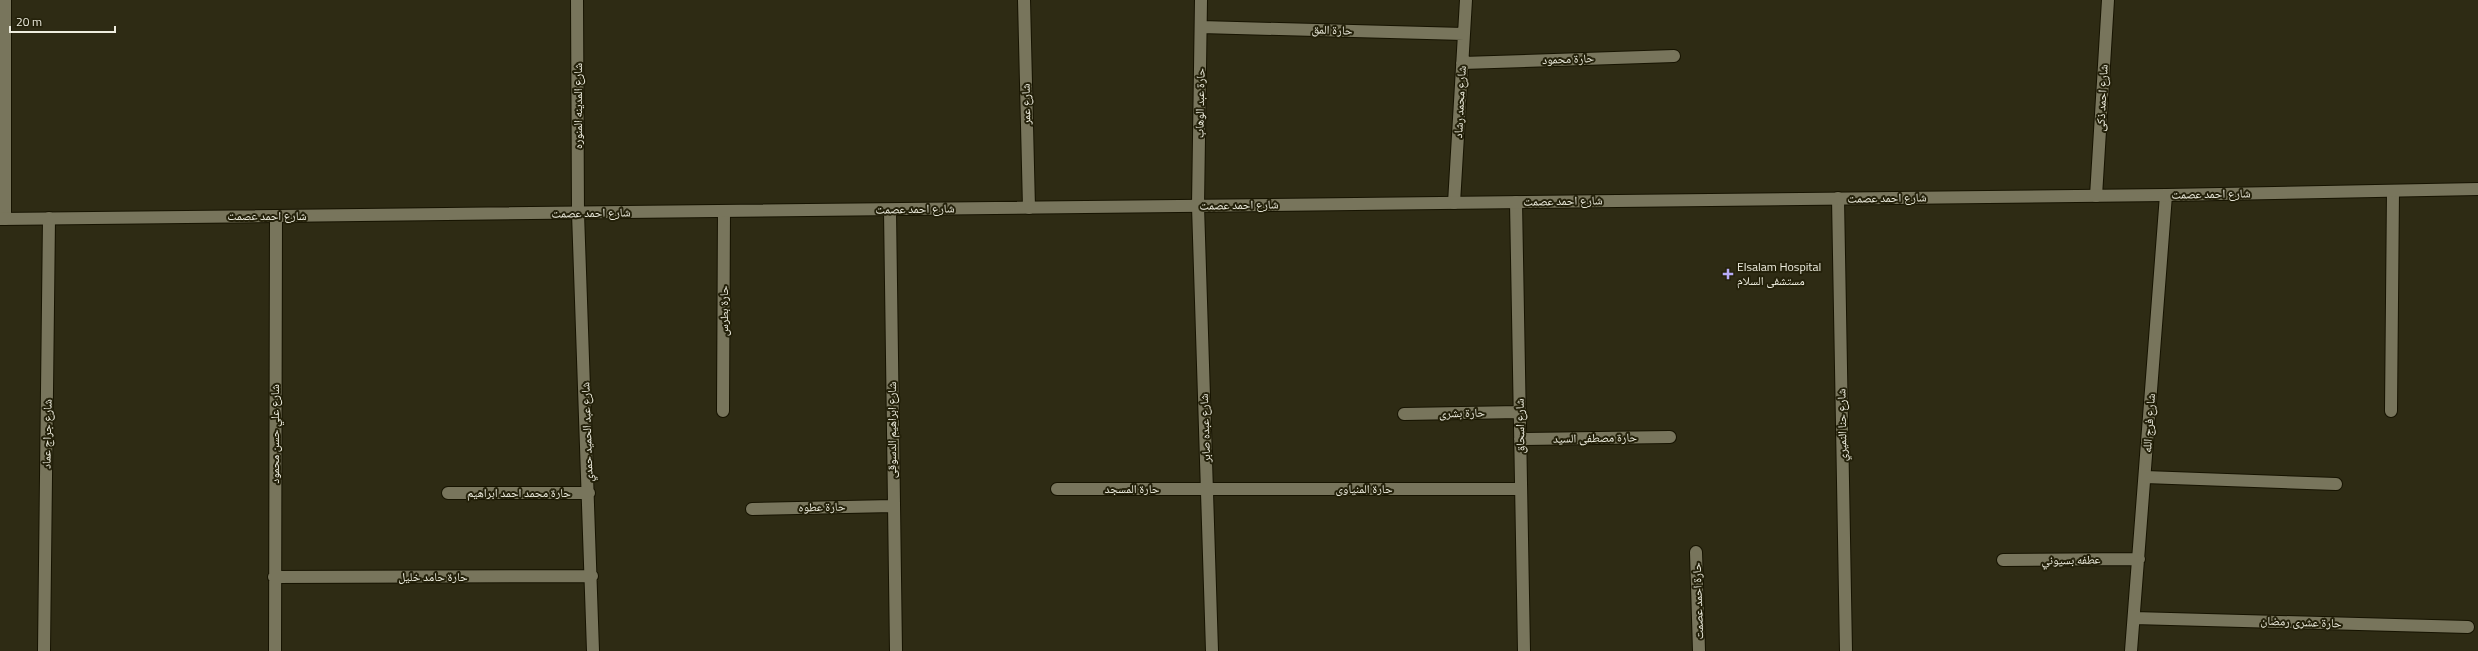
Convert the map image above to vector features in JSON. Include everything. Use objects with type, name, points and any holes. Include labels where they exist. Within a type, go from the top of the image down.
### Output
[{"type":"street","points":[[3,219],[5,0]]},
{"type":"street","name":"شارع المدينه المنوره","points":[[578,0],[578,213]]},
{"type":"street","name":"شارع عمر","points":[[1024,0],[1028,208]]},
{"type":"street","name":"حارة عبد الوهاب","points":[[1198,206],[1201,0]]},
{"type":"street","name":"شارع محمد رشاد","points":[[1454,203],[1466,0]]},
{"type":"street","name":"شارع احمد ذكى","points":[[2096,196],[2108,0]]},
{"type":"street","name":"حارة المق","points":[[1201,27],[1464,34]]},
{"type":"street","name":"حارة محمود","points":[[1462,63],[1674,56]]},
{"type":"street","name":"شارع احمد عصمت","points":[[3,219],[1838,198],[2166,196],[2478,189]]},
{"type":"street","points":[[2391,411],[2393,190]]},
{"type":"street","name":"شارع فرج الله","points":[[2131,651],[2166,196]]},
{"type":"street","name":"شارع حنا النميري","points":[[1838,198],[1846,651]]},
{"type":"street","name":"شارع اسحاق","points":[[1516,202],[1524,651]]},
{"type":"street","name":"شارع عبده صابر","points":[[1198,206],[1212,651]]},
{"type":"street","name":"شارع ابراهيم الدسوقى","points":[[890,210],[892,506],[896,651]]},
{"type":"street","name":"حارة بطرس","points":[[723,411],[724,211]]},
{"type":"street","name":"شارع عبد الحميد حمدي","points":[[578,213],[594,651]]},
{"type":"street","name":"شارع علي حسن محمود","points":[[275,651],[276,216]]},
{"type":"street","name":"شارع جراج عماد","points":[[44,651],[49,218]]},
{"type":"street","name":"حارة بشرى","points":[[1404,414],[1520,412]]},
{"type":"street","name":"حارة مصطفى السيد","points":[[1520,438],[1670,437]]},
{"type":"street","points":[[2145,477],[2336,484]]},
{"type":"street","name":"حارة المسجد","points":[[1057,489],[1207,489]]},
{"type":"street","name":"حارة المنياوى","points":[[1207,489],[1521,489]]},
{"type":"street","name":"حارة محمد احمد ابراهيم","points":[[448,493],[589,493]]},
{"type":"street","name":"حارة عطوه","points":[[752,509],[892,506]]},
{"type":"street","name":"حارة احمد عصمت","points":[[1696,552],[1699,651]]},
{"type":"street","name":"عطفه بسيوني","points":[[2003,560],[2139,559]]},
{"type":"street","name":"حارة حامد خليل","points":[[274,577],[592,576]]},
{"type":"street","name":"حارة عشرى رمضان","points":[[2134,618],[2468,627]]},
{"type":"place","name":"Elsalam Hospital مستشفى السلام","points":[[1728,274]]}]
